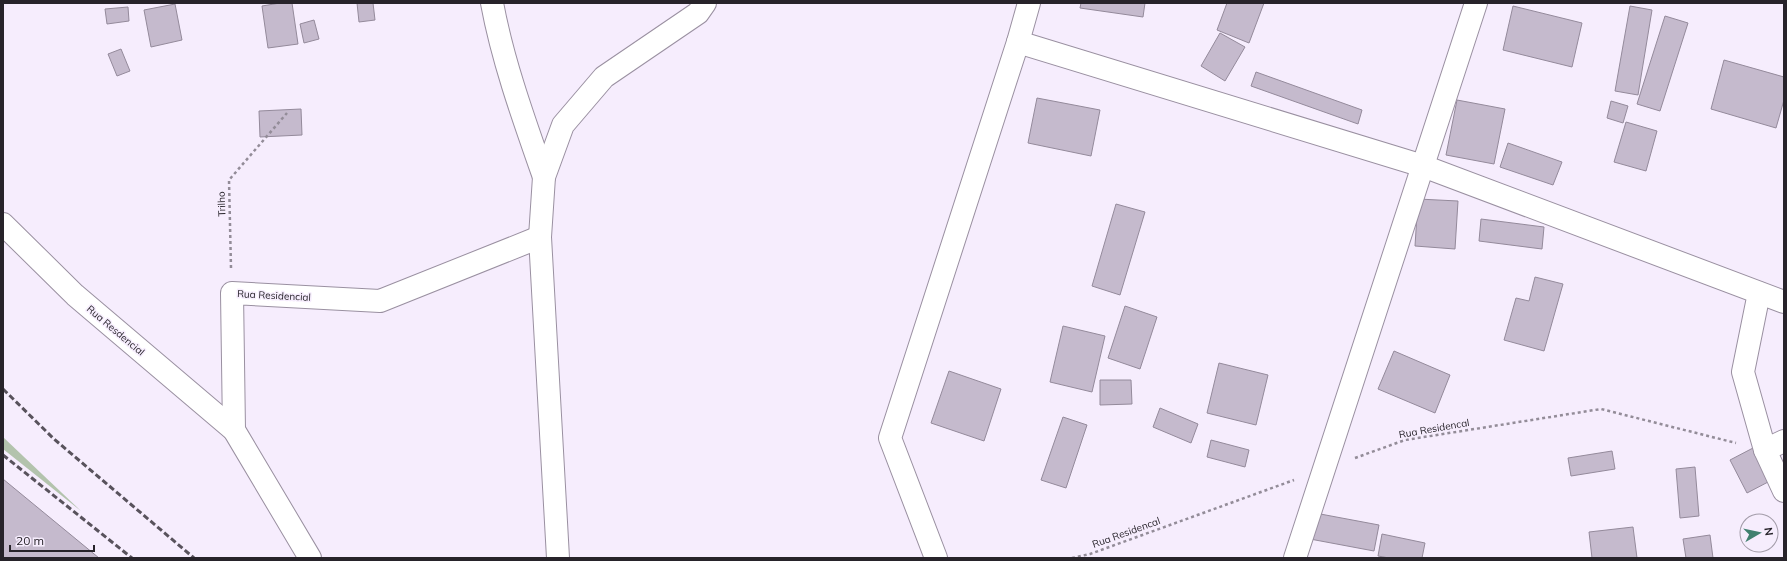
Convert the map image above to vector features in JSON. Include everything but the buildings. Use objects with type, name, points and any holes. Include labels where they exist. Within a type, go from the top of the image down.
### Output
[{"type":"street","points":[[492,3],[497,29],[520,109],[544,176]]},
{"type":"street","points":[[558,558],[540,237],[544,176],[563,125],[604,77],[698,13],[705,3]]},
{"type":"street","points":[[936,558],[890,438],[1030,3]]},
{"type":"street","points":[[1295,558],[1476,3]]},
{"type":"street","points":[[1018,42],[1423,166],[1784,302]]},
{"type":"street","name":"Rua Resdencial","points":[[3,224],[76,295],[234,430]]},
{"type":"street","name":"Rua Residencial","points":[[310,558],[234,430],[232,293],[380,301],[540,237]]},
{"type":"street","points":[[1759,293],[1743,372],[1765,450],[1784,491]]},
{"type":"street","points":[[1765,450],[1784,441]]},
{"type":"path","name":"Trilho","points":[[232,293],[229,180],[287,113]]},
{"type":"path","name":"Rua Residencal","points":[[1072,558],[1097,551],[1405,440],[1601,409],[1765,450]]},
{"type":"green space","points":[[3,437],[81,511],[3,449]]},
{"type":"railway","points":[[3,389],[54,439],[194,558]]},
{"type":"railway","points":[[3,455],[132,558]]}]
